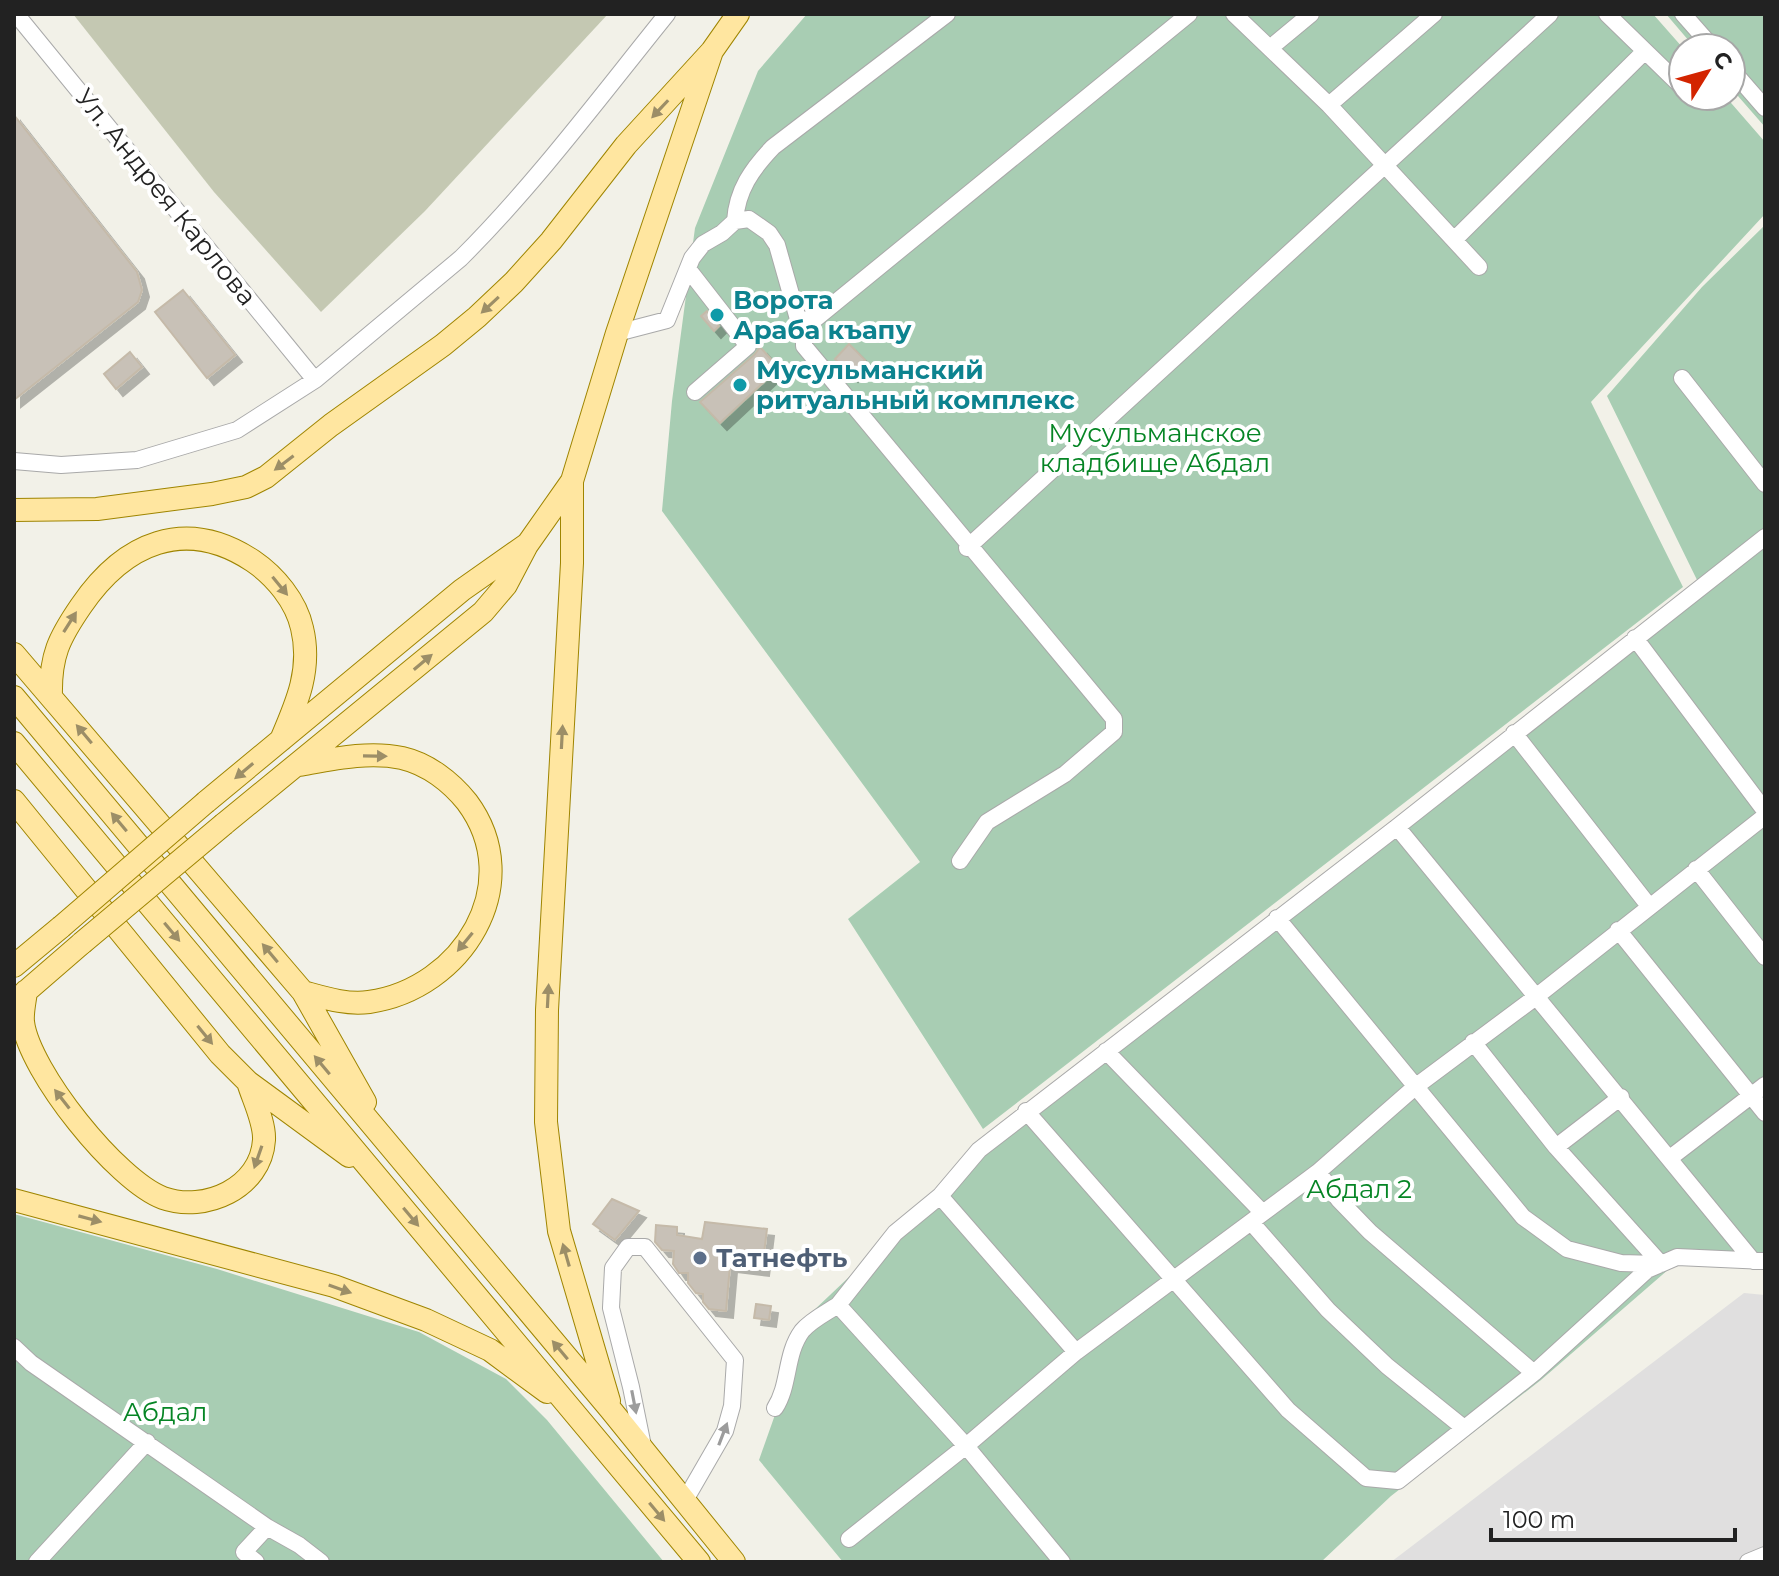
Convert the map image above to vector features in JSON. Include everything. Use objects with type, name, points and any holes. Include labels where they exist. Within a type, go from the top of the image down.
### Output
[{"type":"main road","points":[[14,510],[97,509],[212,494],[246,487],[266,477],[331,425],[443,345],[496,300],[551,241],[626,145],[712,51],[738,14]]},
{"type":"main road","points":[[611,1410],[559,1231],[546,1122],[547,1010],[572,563],[572,481],[617,333],[712,51]]},
{"type":"main road","points":[[248,1082],[264,1138],[259,1163],[246,1180],[228,1194],[209,1201],[185,1203],[162,1198],[135,1181],[111,1159],[46,1079],[28,1042],[20,997],[224,824],[483,612],[506,585],[527,545],[572,481]]},
{"type":"main road","points":[[51,696],[50,668],[57,643],[92,589],[117,563],[142,548],[175,539],[202,538],[233,548],[267,570],[288,595],[302,626],[305,656],[301,695],[281,740]]},
{"type":"main road","points":[[14,966],[462,590],[527,545]]},
{"type":"main road","points":[[14,654],[303,992],[346,1064],[383,1138]]},
{"type":"main road","points":[[14,697],[611,1410],[734,1562]]},
{"type":"main road","points":[[14,743],[699,1562]]},
{"type":"main road","points":[[298,765],[376,755],[405,758],[433,770],[457,790],[476,815],[488,839],[493,867],[490,897],[478,927],[450,960],[417,985],[393,997],[368,1002],[342,1003],[303,992]]},
{"type":"main road","points":[[14,801],[220,1054],[248,1082],[377,1175]]},
{"type":"main road","points":[[14,1200],[334,1286],[426,1320],[490,1350],[574,1411]]},
{"type":"street","name":"Ул. Андрея Карлова","points":[[16,14],[315,380]]},
{"type":"street","points":[[18,459],[61,465],[137,460],[237,430],[315,380],[478,241],[526,188],[667,14]]},
{"type":"street","points":[[735,221],[736,204],[743,184],[773,147],[947,14]]},
{"type":"street","points":[[798,319],[814,320],[1189,14]]},
{"type":"street","points":[[1234,14],[1329,105],[1479,267]]},
{"type":"street","points":[[1270,48],[1311,14]]},
{"type":"street","points":[[1329,105],[1434,14]]},
{"type":"street","points":[[969,546],[1550,14]]},
{"type":"street","points":[[1607,14],[1667,72]]},
{"type":"street","points":[[1683,14],[1699,32]]},
{"type":"street","points":[[1454,240],[1645,51]]},
{"type":"street","points":[[1747,87],[1765,108]]},
{"type":"street","points":[[617,333],[667,320],[688,269],[703,244],[735,221],[749,219],[769,233],[777,245],[804,335],[804,346],[1114,719],[1114,732],[1065,774],[987,822],[960,861]]},
{"type":"street","points":[[688,269],[748,346],[695,392]]},
{"type":"street","points":[[1682,378],[1765,484]]},
{"type":"street","points":[[775,1408],[782,1398],[791,1354],[803,1331],[838,1305],[895,1233],[940,1196],[979,1150],[1759,542],[1765,561]]},
{"type":"street","points":[[849,1539],[966,1446],[1076,1352],[1318,1172],[1415,1087],[1537,996],[1765,813],[1635,638]]},
{"type":"street","points":[[1514,733],[1649,906]]},
{"type":"street","points":[[1397,827],[1759,1261]]},
{"type":"street","points":[[1696,869],[1765,957]]},
{"type":"street","points":[[1277,918],[1523,1217],[1567,1249],[1621,1263],[1661,1264]]},
{"type":"street","points":[[1618,930],[1765,1113]]},
{"type":"street","points":[[1473,1042],[1556,1147],[1661,1264]]},
{"type":"street","points":[[1106,1051],[1256,1217],[1328,1310],[1387,1366],[1464,1428]]},
{"type":"street","points":[[1670,1158],[1765,1085]]},
{"type":"street","points":[[1556,1147],[1621,1097]]},
{"type":"street","points":[[1026,1111],[1288,1410],[1366,1478],[1398,1481],[1534,1373],[1647,1270],[1677,1257],[1759,1261]]},
{"type":"street","points":[[1318,1172],[1339,1200],[1370,1232],[1534,1373]]},
{"type":"street","points":[[940,1196],[1076,1352]]},
{"type":"street","points":[[644,1451],[611,1308],[613,1268],[628,1247],[645,1247],[735,1360],[732,1406],[725,1431],[684,1502]]},
{"type":"street","points":[[838,1305],[966,1446],[1062,1562]]},
{"type":"street","points":[[14,1347],[31,1363],[321,1562]]},
{"type":"street","points":[[37,1562],[147,1442]]},
{"type":"street","points":[[256,1562],[244,1552],[267,1527]]},
{"type":"street","points":[[1748,1562],[1765,1555]]},
{"type":"shaded area","points":[[73,14],[608,14],[425,211],[321,312],[214,192]]},
{"type":"shaded area","points":[[1744,1293],[1765,1295],[1765,1562],[1391,1562]]},
{"type":"green space","name":"Мусульманское кладбище Абдал","points":[[807,14],[1653,14],[1669,32],[1667,112],[1739,112],[1765,142],[1765,214],[1591,402],[1683,587],[983,1129],[848,919],[920,862],[662,511],[672,401],[695,228],[758,71]]},
{"type":"green space","points":[[1666,14],[1765,14],[1765,127],[1747,106],[1747,32],[1681,32]]},
{"type":"green space","name":"Абдал 2","points":[[1765,225],[1765,1266],[1677,1262],[1541,1380],[1391,1496],[1321,1562],[843,1562],[759,1460],[811,1313],[981,1152],[1699,584],[1607,396],[1702,287]]},
{"type":"green space","name":"Абдал","points":[[14,1214],[217,1269],[419,1332],[506,1379],[547,1420],[664,1562],[14,1562]]},
{"type":"building","points":[[14,115],[137,272],[142,290],[138,302],[14,400]]},
{"type":"building","points":[[183,290],[235,355],[207,378],[155,312]]},
{"type":"building","points":[[707,311],[719,326],[714,331],[701,316]]},
{"type":"building","points":[[849,344],[865,360],[851,375],[835,359]]},
{"type":"building","name":"Мусульманский ритуальный комплекс","points":[[760,347],[779,368],[720,423],[700,402]]},
{"type":"building","points":[[130,352],[142,367],[116,389],[104,374]]},
{"type":"building","points":[[612,1199],[639,1211],[615,1240],[593,1224]]},
{"type":"building","points":[[705,1222],[767,1229],[762,1269],[730,1265],[726,1311],[709,1309],[703,1302],[703,1294],[696,1293],[688,1283],[688,1273],[679,1273],[673,1264],[674,1251],[662,1250],[655,1242],[656,1225],[677,1227],[677,1235],[702,1239]]},
{"type":"building","points":[[756,1304],[771,1306],[769,1320],[754,1318]]},
{"type":"place","name":"Ворота Араба къапу","points":[[717,315]]},
{"type":"place","name":"Мусульманский ритуальный комплекс","points":[[740,385]]},
{"type":"place","name":"Татнефть","points":[[700,1258]]}]
